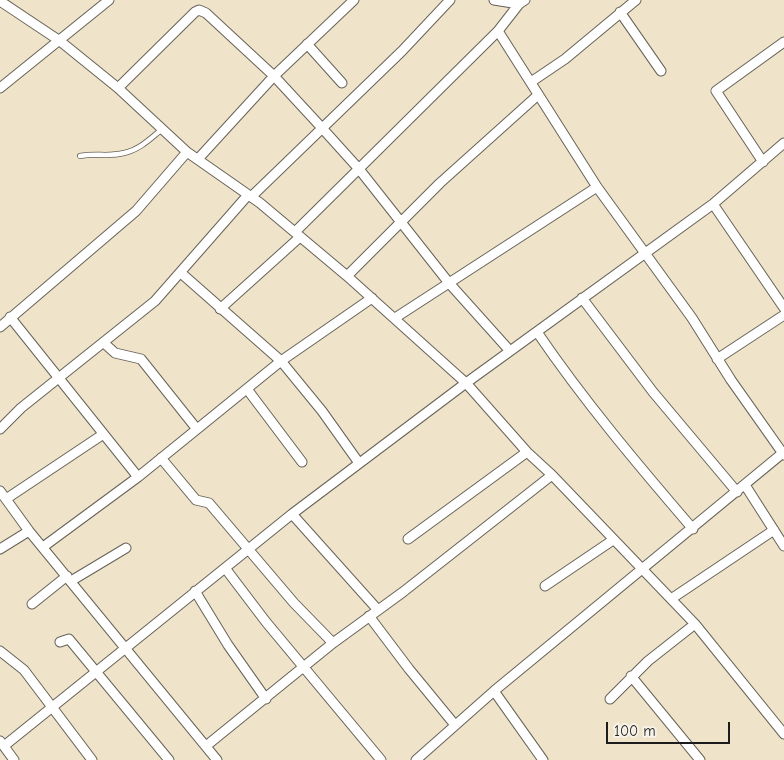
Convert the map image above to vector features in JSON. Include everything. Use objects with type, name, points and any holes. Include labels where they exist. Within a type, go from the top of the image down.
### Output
[{"type":"street","points":[[0,88],[109,0]]},
{"type":"street","points":[[198,159],[274,76],[354,0]]},
{"type":"street","points":[[0,429],[21,408],[148,307],[181,273],[204,243],[249,196],[408,45],[450,0]]},
{"type":"street","points":[[494,0],[522,2]]},
{"type":"street","points":[[531,82],[564,59],[636,0]]},
{"type":"street","points":[[0,1],[60,41],[118,88],[161,130],[187,152],[249,196],[347,276],[396,318],[466,383],[527,452],[552,474],[613,540],[644,568],[695,624],[784,734]]},
{"type":"street","points":[[220,309],[297,235],[359,169],[498,31],[522,2]]},
{"type":"street","points":[[118,88],[199,10],[206,13],[274,76],[359,169],[449,283],[510,351]]},
{"type":"street","points":[[620,12],[661,71]]},
{"type":"street","points":[[416,760],[494,691],[694,529],[783,454],[645,253],[597,187],[498,31]]},
{"type":"street","points":[[763,162],[716,92],[784,42]]},
{"type":"street","points":[[307,44],[342,83]]},
{"type":"street","points":[[347,276],[440,183],[538,95]]},
{"type":"street","points":[[14,760],[2,743],[52,707],[359,462],[713,204],[784,143]]},
{"type":"street","points":[[0,327],[136,211],[187,152]]},
{"type":"street","points":[[396,318],[597,187]]},
{"type":"street","points":[[713,204],[783,304]]},
{"type":"street","points":[[181,273],[281,361],[322,411],[359,462]]},
{"type":"street","points":[[43,547],[138,477],[196,428],[281,361],[372,298]]},
{"type":"street","points":[[582,298],[653,392],[737,492]]},
{"type":"street","points":[[717,359],[784,315]]},
{"type":"street","points":[[10,317],[60,378],[102,435],[138,477]]},
{"type":"street","points":[[536,332],[567,376],[621,444],[694,529]]},
{"type":"street","points":[[104,343],[115,353],[141,359],[196,428]]},
{"type":"street","points":[[247,389],[302,462]]},
{"type":"street","points":[[102,435],[3,495],[29,531],[217,760]]},
{"type":"street","points":[[408,538],[527,452]]},
{"type":"street","points":[[161,458],[196,500],[209,503],[294,602],[333,643]]},
{"type":"street","points":[[206,746],[333,643],[552,474]]},
{"type":"street","points":[[745,485],[784,546]]},
{"type":"street","points":[[292,514],[378,610]]},
{"type":"street","points":[[672,599],[774,530]]},
{"type":"street","points":[[0,549],[29,531]]},
{"type":"street","points":[[545,586],[613,540]]},
{"type":"street","points":[[32,604],[69,578],[126,548]]},
{"type":"street","points":[[225,568],[304,668],[381,760]]},
{"type":"street","points":[[195,592],[228,645],[266,699]]},
{"type":"street","points":[[370,616],[409,669],[455,725]]},
{"type":"street","points":[[610,700],[631,676],[695,624]]},
{"type":"street","points":[[60,642],[69,639],[169,760]]},
{"type":"street","points":[[0,651],[24,670],[92,760]]},
{"type":"street","points":[[631,676],[700,760]]},
{"type":"street","points":[[494,691],[543,760]]},
{"type":"lane","points":[[80,156],[123,154],[145,143],[161,130]]}]
